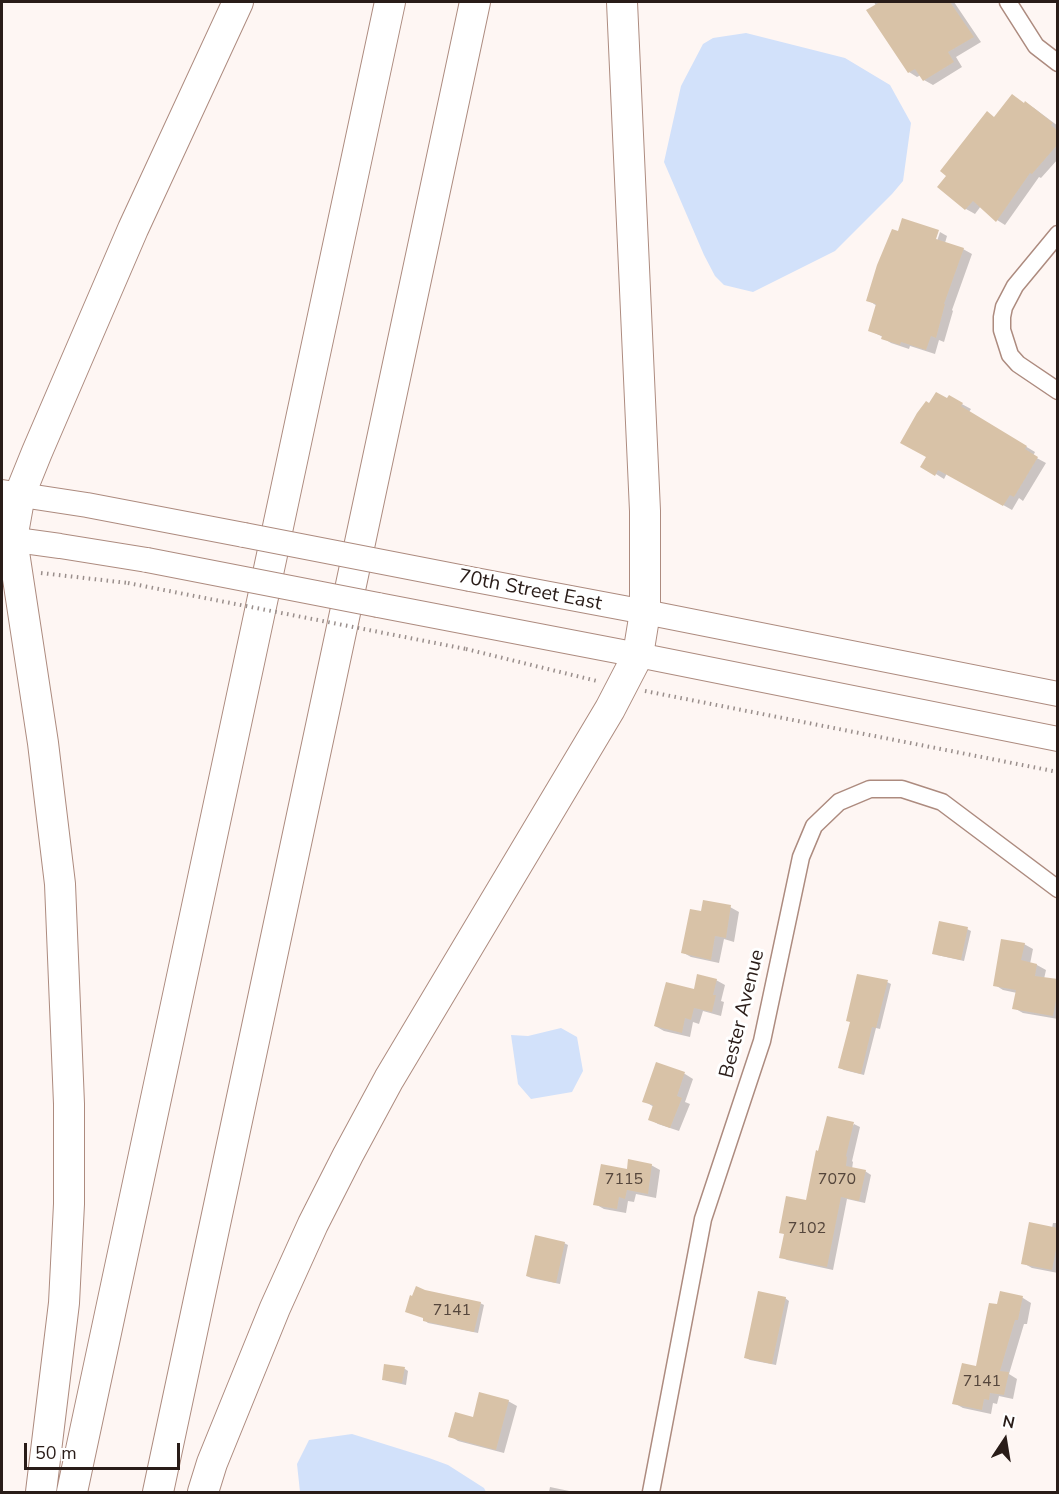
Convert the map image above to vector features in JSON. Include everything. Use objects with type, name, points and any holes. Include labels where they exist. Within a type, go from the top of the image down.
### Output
[{"type":"highway","points":[[41,1492],[64,1303],[69,1204],[69,1104],[60,884],[43,743],[17,572],[7,538],[11,493],[238,2]]},
{"type":"highway","points":[[72,1492],[390,2]]},
{"type":"highway","points":[[158,1492],[475,2]]},
{"type":"highway","points":[[203,1492],[212,1463],[275,1308],[313,1224],[348,1155],[389,1079],[610,709],[638,655],[645,612],[645,499],[622,2]]},
{"type":"main road","name":"70th Street East","points":[[11,493],[154,518],[645,612],[1058,694]]},
{"type":"main road","points":[[7,538],[147,560],[1058,739]]},
{"type":"street","points":[[1008,2],[1036,46],[1058,63]]},
{"type":"street","points":[[1058,234],[1015,286],[1004,307],[1002,317],[1002,330],[1010,354],[1018,364],[1058,391]]},
{"type":"street","name":"Bester Avenue","points":[[651,1492],[703,1219],[762,1041],[801,857],[814,826],[839,802],[870,789],[902,789],[942,802],[1058,889]]},
{"type":"path","points":[[17,572],[128,583],[466,649],[622,686],[1058,772]]},
{"type":"water","points":[[746,33],[845,58],[890,85],[911,123],[903,181],[892,194],[835,251],[753,292],[724,285],[715,276],[664,162],[681,86],[703,44],[713,38]]},
{"type":"water","points":[[561,1028],[577,1037],[583,1071],[572,1092],[531,1099],[518,1084],[511,1035],[528,1036]]},
{"type":"water","points":[[352,1434],[448,1465],[484,1488],[486,1492],[300,1492],[297,1464],[309,1440]]},
{"type":"building","points":[[880,2],[950,2],[974,37],[948,52],[954,62],[923,81],[915,69],[908,73],[866,10]]},
{"type":"building","points":[[1012,94],[1053,123],[1051,125],[1058,131],[1058,144],[1032,174],[1030,173],[996,222],[973,201],[965,210],[937,187],[946,176],[940,171],[987,111],[994,117]]},
{"type":"building","points":[[902,218],[939,230],[936,239],[964,248],[944,304],[936,338],[931,336],[926,350],[901,342],[900,345],[881,339],[882,336],[868,331],[876,304],[866,301],[877,265],[892,229],[898,231]]},
{"type":"building","points":[[936,392],[947,398],[949,395],[963,403],[961,406],[1027,446],[1025,449],[1038,457],[1014,497],[1010,495],[1003,506],[938,470],[935,476],[920,467],[926,457],[900,443],[917,413],[926,401],[929,403]]},
{"type":"building","points":[[703,900],[731,905],[726,938],[715,936],[711,960],[681,953],[690,909],[701,911]]},
{"type":"building","points":[[939,921],[968,927],[961,960],[932,954]]},
{"type":"building","points":[[1001,939],[1025,943],[1021,960],[1037,964],[1035,976],[1058,979],[1053,1016],[1012,1009],[1016,990],[993,986]]},
{"type":"building","points":[[697,974],[717,979],[712,1012],[694,1008],[691,1020],[685,1018],[682,1033],[654,1026],[666,982],[694,989]]},
{"type":"building","points":[[857,974],[888,980],[876,1028],[872,1027],[861,1074],[838,1068],[850,1022],[846,1021]]},
{"type":"building","points":[[656,1062],[685,1072],[677,1096],[682,1098],[670,1128],[648,1120],[653,1105],[642,1102]]},
{"type":"building","points":[[827,1116],[854,1122],[846,1166],[866,1170],[859,1201],[841,1197],[827,1267],[779,1258],[784,1234],[779,1233],[786,1196],[806,1200],[816,1150],[818,1151]]},
{"type":"building","points":[[628,1159],[652,1164],[648,1194],[627,1190],[625,1199],[619,1197],[617,1209],[593,1205],[601,1164],[627,1169]]},
{"type":"building","points":[[1029,1222],[1058,1228],[1058,1250],[1056,1250],[1052,1270],[1021,1264]]},
{"type":"building","points":[[535,1235],[565,1242],[556,1283],[526,1276]]},
{"type":"building","points":[[416,1286],[481,1302],[474,1332],[423,1321],[423,1318],[405,1312],[410,1295],[412,1296]]},
{"type":"building","points":[[758,1291],[786,1297],[772,1364],[744,1358]]},
{"type":"building","points":[[1000,1291],[1023,1296],[1018,1320],[1015,1320],[1000,1371],[1009,1372],[1004,1395],[990,1393],[989,1400],[984,1399],[982,1410],[952,1404],[962,1363],[976,1366],[989,1303],[997,1304]]},
{"type":"building","points":[[384,1364],[405,1367],[402,1383],[382,1380]]},
{"type":"building","points":[[479,1392],[509,1400],[496,1450],[448,1437],[455,1412],[473,1417]]}]
